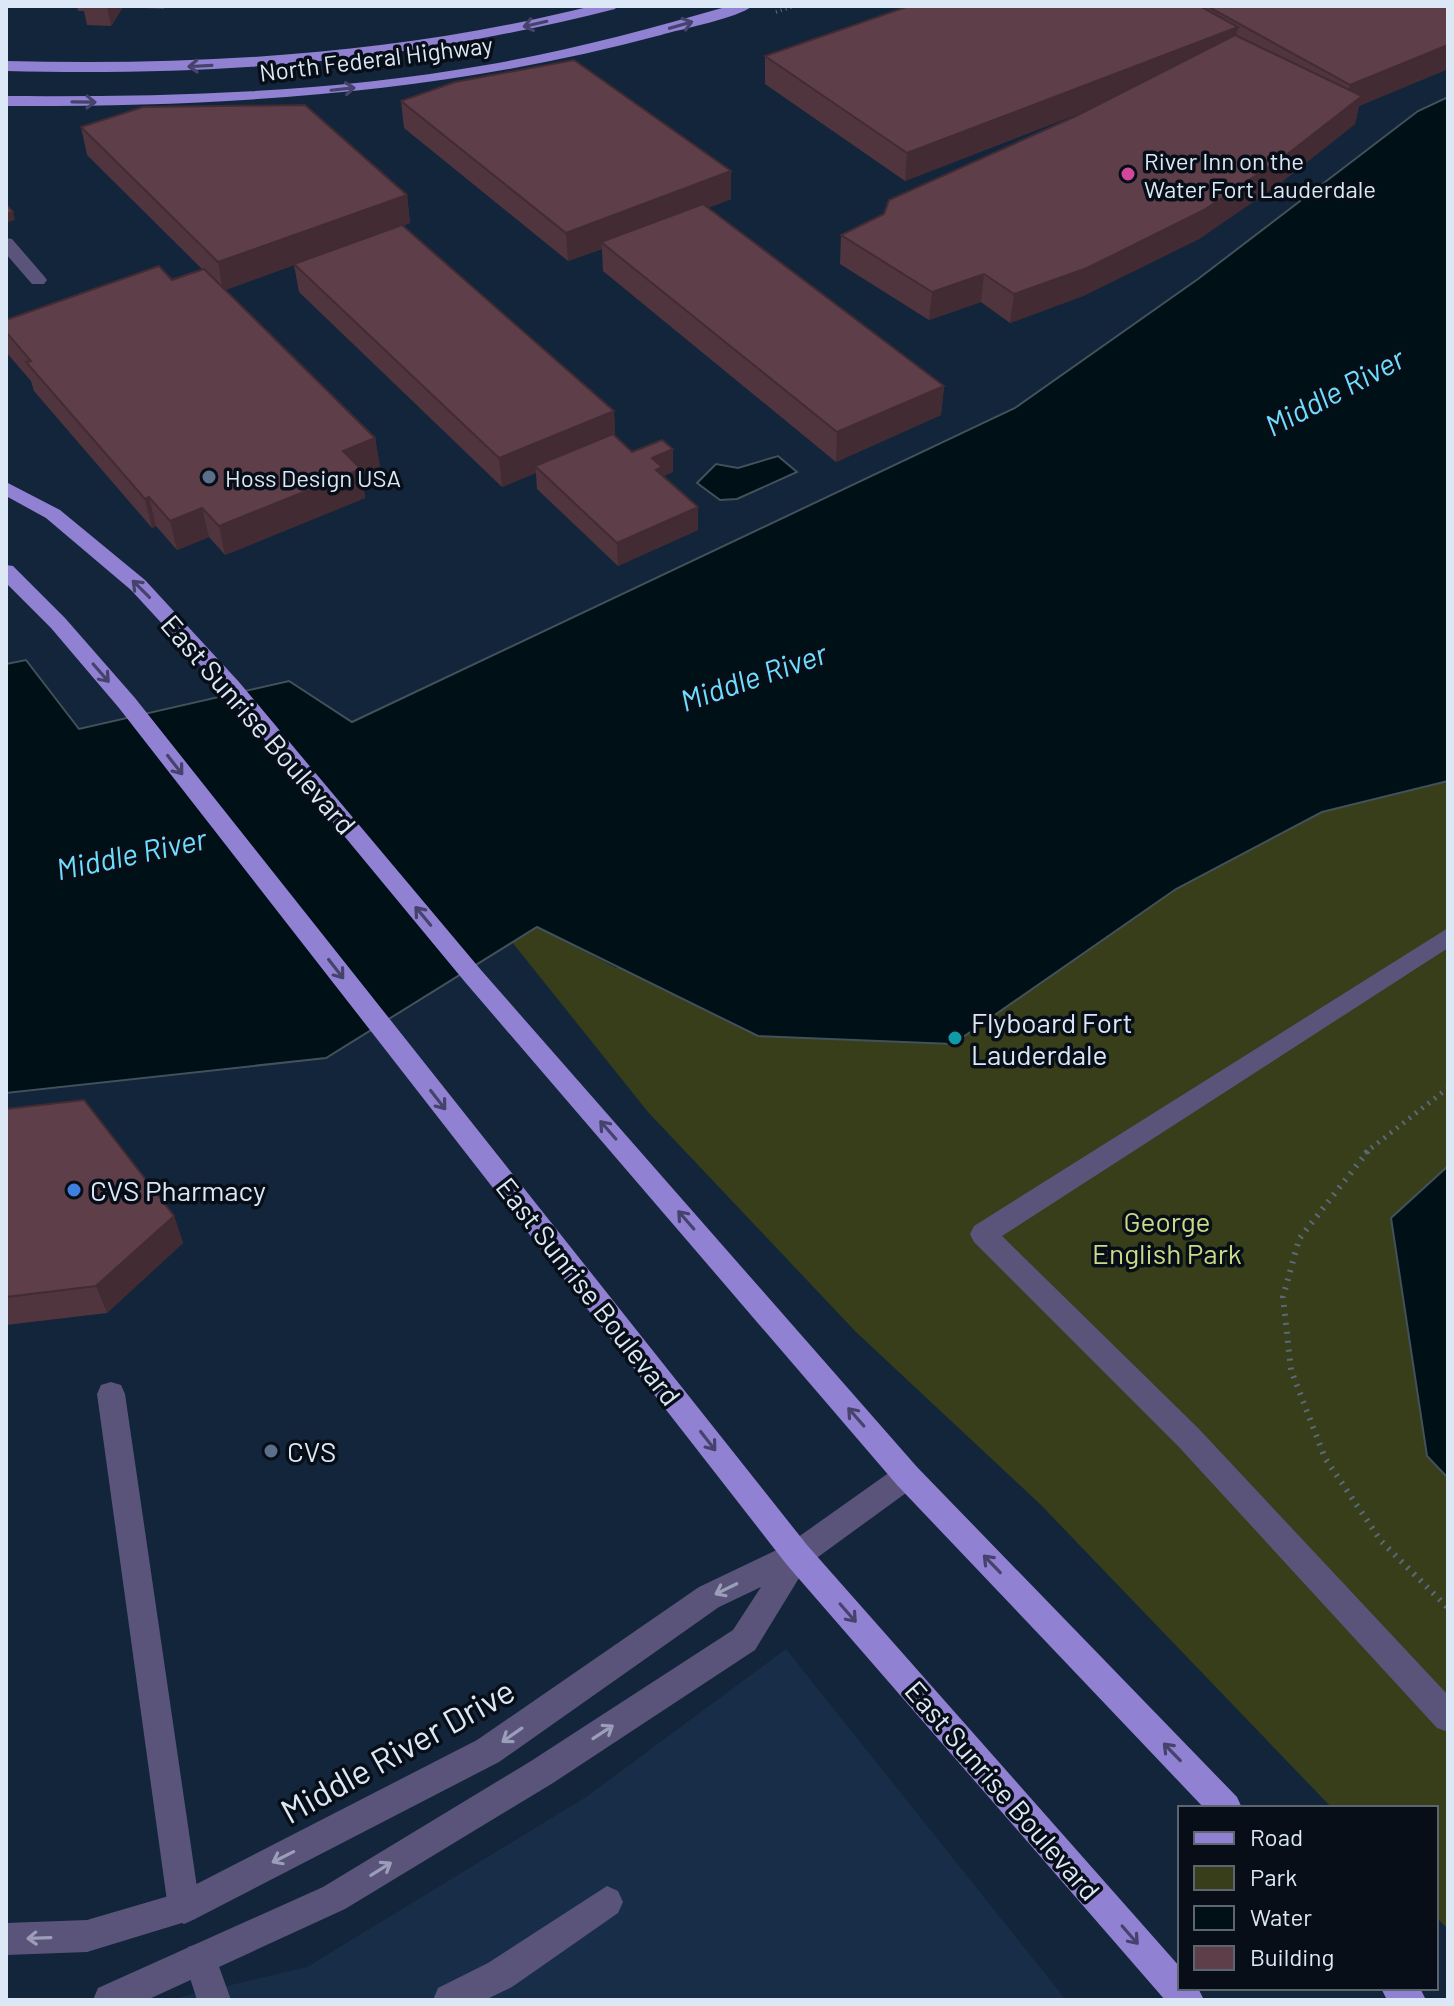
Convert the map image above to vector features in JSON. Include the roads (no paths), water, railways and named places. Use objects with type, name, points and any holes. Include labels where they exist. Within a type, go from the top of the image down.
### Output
[{"type":"main road","name":"North Federal Highway","points":[[6,66],[120,69],[278,61],[507,31],[610,6]]},
{"type":"main road","name":"North Federal Highway","points":[[6,101],[234,98],[449,76],[585,50],[745,6]]},
{"type":"main road","points":[[6,101],[55,83],[120,69]]},
{"type":"main road","name":"East Sunrise Boulevard","points":[[6,488],[53,514],[138,585],[232,687],[473,976],[907,1476],[1224,1806]]},
{"type":"main road","name":"East Sunrise Boulevard","points":[[6,571],[58,623],[127,703],[797,1555],[1182,1997]]},
{"type":"street","points":[[6,243],[38,280]]},
{"type":"street","points":[[1448,937],[983,1234],[1188,1437],[1448,1717]]},
{"type":"street","points":[[111,1394],[184,1908]]},
{"type":"street","name":"Middle River Drive","points":[[6,1939],[87,1936],[184,1908],[488,1751],[709,1597],[797,1555],[907,1476]]},
{"type":"street","name":"Middle River Drive","points":[[110,2000],[334,1898],[542,1772],[744,1640],[797,1555]]},
{"type":"street","points":[[450,2000],[500,1975],[607,1902]]},
{"type":"street","points":[[200,1959],[214,2000]]},
{"type":"water","name":"Middle River","points":[[1448,97],[1448,781],[1322,812],[1176,889],[953,1044],[758,1036],[537,927],[326,1058],[6,1093],[6,664],[26,660],[79,729],[289,681],[352,722],[1015,408],[1198,279],[1418,111]]},
{"type":"water","points":[[778,456],[797,472],[737,499],[720,500],[697,483],[716,464],[738,468]]},
{"type":"water","points":[[1448,1166],[1448,1478],[1427,1456],[1391,1218]]},
{"type":"place","name":"River Inn on the Water Fort Lauderdale","points":[[1128,174]]},
{"type":"place","name":"Hoss Design USA","points":[[209,477]]},
{"type":"place","name":"Flyboard Fort Lauderdale","points":[[955,1038]]},
{"type":"place","name":"CVS Pharmacy","points":[[74,1190]]},
{"type":"place","name":"CVS","points":[[271,1451]]},
{"type":"park label","name":"George English Park","points":[[1167,1237]]}]
